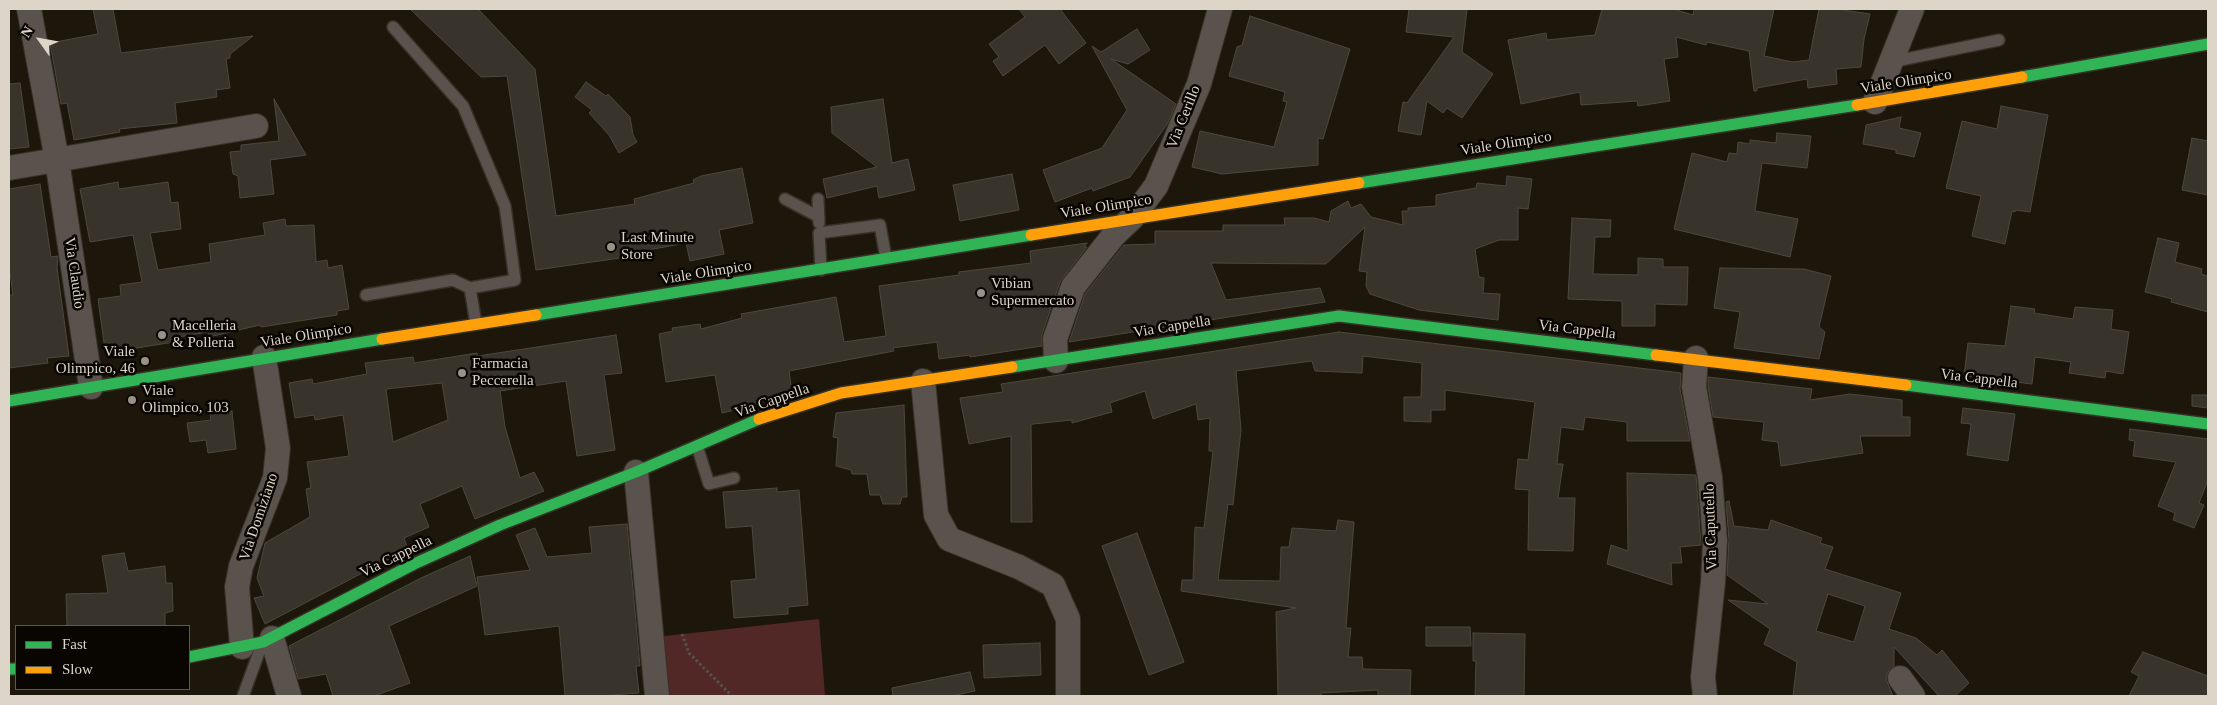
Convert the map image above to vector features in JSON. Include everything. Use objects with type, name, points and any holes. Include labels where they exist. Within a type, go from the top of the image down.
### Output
[{"type":"street","name":"Via Claudio","points":[[29,9],[57,160],[91,387]]},
{"type":"street","name":"Via Cerillo","points":[[1056,361],[1055,339],[1073,287],[1114,235],[1132,218],[1156,186],[1199,84],[1220,9]]},
{"type":"street","points":[[1875,102],[1912,9]]},
{"type":"street","name":"Viale Olimpico","points":[[9,401],[264,357],[821,270],[1132,218],[1875,102],[2208,44]]},
{"type":"street","points":[[9,168],[256,126]]},
{"type":"street","name":"Via Cappella","points":[[190,657],[259,642],[414,564],[500,525],[636,472],[762,418],[841,393],[1339,316],[1586,347],[1696,358],[2208,424]]},
{"type":"street","name":"Via Domiziano","points":[[264,357],[278,448],[275,478],[241,566],[237,587],[259,642],[288,696]]},
{"type":"street","name":"Via Caputtello","points":[[1696,358],[1694,387],[1710,477],[1715,541],[1713,582],[1703,677],[1705,696]]},
{"type":"street","points":[[923,381],[936,515],[949,539],[1019,567],[1053,585],[1068,619],[1068,696]]},
{"type":"street","points":[[636,472],[656,696]]},
{"type":"lane","points":[[366,295],[453,280],[470,288],[515,280],[505,206],[463,106],[394,27]]},
{"type":"lane","points":[[1891,62],[1999,40]]},
{"type":"lane","points":[[818,198],[821,270]]},
{"type":"lane","points":[[785,199],[819,217]]},
{"type":"lane","points":[[819,233],[880,225],[886,258]]},
{"type":"lane","points":[[470,288],[476,324]]},
{"type":"lane","points":[[697,446],[709,484],[734,478]]},
{"type":"lane","points":[[243,696],[259,642]]},
{"type":"path","points":[[682,634],[689,653],[732,696]]},
{"type":"shaded area","points":[[819,619],[825,696],[660,696],[656,637]]},
{"type":"building","points":[[93,9],[113,9],[121,53],[253,36],[230,54],[230,58],[226,59],[230,88],[216,90],[217,97],[175,103],[177,123],[119,129],[120,132],[74,140],[67,103],[61,104],[50,43],[98,34]]},
{"type":"building","points":[[410,9],[478,9],[535,69],[556,216],[635,204],[634,199],[694,183],[693,180],[701,176],[742,168],[753,223],[719,230],[724,254],[690,261],[686,243],[648,250],[648,254],[536,270],[507,76],[481,77]]},
{"type":"building","points":[[1019,9],[1060,9],[1086,43],[1059,64],[1045,45],[1003,76],[993,61],[999,57],[989,44],[1025,17]]},
{"type":"building","points":[[1409,9],[1467,9],[1462,52],[1493,74],[1462,118],[1447,108],[1443,113],[1427,101],[1421,135],[1398,131],[1403,102],[1407,103],[1454,37],[1406,32]]},
{"type":"building","points":[[1602,9],[1673,9],[1693,15],[1694,9],[1774,9],[1764,56],[1793,62],[1809,60],[1819,9],[1836,9],[1870,14],[1864,39],[1861,67],[1836,69],[1837,84],[1808,88],[1807,79],[1757,88],[1757,91],[1754,91],[1749,51],[1707,42],[1706,45],[1676,37],[1678,57],[1664,59],[1670,101],[1638,106],[1637,101],[1581,105],[1580,92],[1521,104],[1508,40],[1546,33],[1547,40],[1595,35]]},
{"type":"building","points":[[1250,16],[1350,49],[1323,139],[1318,138],[1318,165],[1222,174],[1192,167],[1200,131],[1274,147],[1287,102],[1283,101],[1285,92],[1229,76],[1237,47],[1242,45]]},
{"type":"building","points":[[1137,29],[1150,50],[1128,64],[1111,59],[1176,104],[1168,123],[1130,177],[1093,191],[1092,188],[1055,202],[1043,170],[1102,148],[1127,110],[1092,46],[1101,52]]},
{"type":"building","points":[[586,82],[606,96],[608,94],[630,117],[633,135],[637,142],[619,153],[609,135],[589,113],[592,110],[575,97]]},
{"type":"building","points":[[20,83],[29,147],[9,149],[9,84]]},
{"type":"building","points":[[274,99],[306,155],[270,160],[274,194],[240,198],[238,176],[233,174],[230,152],[241,151],[241,145],[279,141]]},
{"type":"building","points":[[883,99],[892,163],[908,159],[915,190],[879,198],[877,186],[827,198],[823,179],[877,167],[832,133],[831,107]]},
{"type":"building","points":[[2001,106],[2048,115],[2030,212],[2012,211],[2005,244],[1972,236],[1981,196],[1946,188],[1962,121],[1997,129]]},
{"type":"building","points":[[1901,117],[1899,128],[1921,133],[1914,157],[1896,153],[1896,150],[1863,144],[1866,125]]},
{"type":"building","points":[[1777,133],[1811,136],[1807,168],[1762,163],[1755,211],[1798,219],[1790,257],[1674,229],[1692,153],[1727,162],[1729,153],[1737,154],[1738,142],[1750,144],[1750,140],[1776,143]]},
{"type":"building","points":[[2192,138],[2208,141],[2208,195],[2182,190]]},
{"type":"building","points":[[1012,174],[1019,210],[960,221],[953,185]]},
{"type":"building","points":[[1507,176],[1532,179],[1528,209],[1518,208],[1518,240],[1499,240],[1475,249],[1479,277],[1484,278],[1483,293],[1500,294],[1498,320],[1419,310],[1370,294],[1366,286],[1367,272],[1359,271],[1365,227],[1326,264],[1211,263],[1226,300],[1320,288],[1325,302],[1069,342],[1085,294],[1124,245],[1155,244],[1155,231],[1223,231],[1223,225],[1285,225],[1284,218],[1314,218],[1329,222],[1331,211],[1348,201],[1351,208],[1361,204],[1371,217],[1403,225],[1402,211],[1408,211],[1408,208],[1436,206],[1436,195],[1476,188],[1477,183],[1506,186]]},
{"type":"building","points":[[118,182],[119,189],[168,182],[171,203],[178,202],[181,229],[150,233],[158,270],[211,262],[209,244],[265,235],[263,223],[285,219],[286,226],[314,225],[316,262],[327,260],[328,268],[342,265],[349,309],[337,311],[337,315],[261,327],[260,325],[209,337],[208,332],[173,338],[174,342],[112,352],[109,347],[105,350],[98,299],[121,296],[120,285],[142,282],[133,235],[90,242],[80,189]]},
{"type":"building","points":[[40,184],[51,257],[58,256],[57,268],[69,356],[47,358],[48,363],[9,368],[9,295],[13,295],[9,265],[9,189]]},
{"type":"building","points":[[1572,218],[1611,220],[1610,237],[1595,237],[1593,274],[1638,275],[1638,258],[1663,259],[1663,267],[1688,267],[1687,305],[1655,304],[1655,326],[1622,326],[1622,301],[1568,299]]},
{"type":"building","points":[[2158,238],[2179,243],[2175,262],[2202,269],[2201,274],[2208,276],[2208,312],[2171,302],[2172,299],[2145,292]]},
{"type":"building","points":[[1087,243],[1084,247],[1087,247],[1060,282],[1042,334],[1042,346],[970,357],[970,355],[939,359],[937,342],[893,348],[894,351],[789,371],[792,392],[770,397],[770,399],[748,407],[722,413],[715,375],[666,382],[659,334],[673,331],[672,328],[700,324],[701,329],[742,318],[741,314],[836,297],[844,342],[886,336],[879,286],[959,275],[959,272],[1031,263],[1030,251]]},
{"type":"building","points":[[1720,268],[1804,269],[1831,276],[1819,327],[1825,332],[1819,359],[1734,348],[1740,312],[1714,308]]},
{"type":"building","points":[[2011,306],[2035,309],[2034,313],[2073,319],[2075,307],[2113,310],[2111,329],[2129,332],[2123,374],[2106,371],[2105,378],[2069,373],[2071,362],[2035,357],[2032,384],[1964,376],[1968,343],[2005,346]]},
{"type":"building","points":[[1339,332],[1681,373],[1680,389],[1690,441],[1627,441],[1627,422],[1585,417],[1583,430],[1561,427],[1557,464],[1563,464],[1558,498],[1575,498],[1573,551],[1528,550],[1529,490],[1515,489],[1518,459],[1528,460],[1535,402],[1445,390],[1445,410],[1431,410],[1431,422],[1404,421],[1404,397],[1421,397],[1422,363],[1363,356],[1362,373],[1315,371],[1312,361],[1236,371],[1241,430],[1233,505],[1228,504],[1218,580],[1280,581],[1281,547],[1289,547],[1292,528],[1336,531],[1338,520],[1354,522],[1346,628],[1351,628],[1348,657],[1362,657],[1363,669],[1411,670],[1410,696],[1378,696],[1378,690],[1321,693],[1321,696],[1278,696],[1276,612],[1296,608],[1181,591],[1182,580],[1193,580],[1195,527],[1204,528],[1213,451],[1209,451],[1210,418],[1198,420],[1196,404],[1153,419],[1145,391],[1110,403],[1112,412],[1072,423],[1072,420],[1031,425],[1032,522],[1011,522],[1011,436],[969,444],[960,398],[1003,392],[1001,384]]},
{"type":"building","points":[[616,335],[622,373],[604,375],[615,450],[577,456],[566,381],[500,391],[505,427],[520,478],[534,472],[544,491],[475,519],[462,486],[420,504],[429,527],[404,538],[408,549],[265,624],[254,598],[264,596],[257,578],[265,543],[310,517],[306,489],[311,488],[307,462],[349,456],[343,415],[315,420],[314,415],[295,418],[289,383],[312,379],[313,384],[367,374],[365,363],[413,357],[414,363],[477,353],[478,356]],"holes":[[[442,383],[448,420],[393,442],[386,389]]]},
{"type":"building","points":[[1708,377],[1812,389],[1810,400],[1850,394],[1902,400],[1902,417],[1910,417],[1910,436],[1860,436],[1863,453],[1781,466],[1778,442],[1762,440],[1764,422],[1713,417]]},
{"type":"building","points":[[2192,395],[2208,395],[2208,408],[2192,406]]},
{"type":"building","points":[[904,405],[907,497],[902,497],[900,504],[883,504],[880,495],[870,495],[867,474],[852,474],[851,470],[836,466],[838,438],[833,437],[836,413]]},
{"type":"building","points":[[1963,408],[2015,414],[2008,461],[1967,455],[1971,424],[1961,423]]},
{"type":"building","points":[[232,411],[236,449],[208,453],[206,440],[190,442],[187,423],[211,420],[210,414]]},
{"type":"building","points":[[2130,429],[2208,439],[2208,480],[2199,503],[2204,505],[2194,528],[2173,520],[2175,513],[2158,506],[2176,462],[2133,456],[2135,441],[2129,440]]},
{"type":"building","points":[[1627,473],[1696,475],[1701,545],[1680,547],[1682,563],[1671,563],[1672,585],[1607,564],[1611,545],[1628,551]]},
{"type":"building","points":[[777,488],[777,492],[799,490],[808,605],[788,607],[788,614],[734,618],[731,581],[756,579],[752,526],[726,528],[723,492]]},
{"type":"building","points":[[1729,501],[1734,526],[1768,530],[1771,520],[1822,538],[1820,543],[1833,547],[1825,569],[1901,593],[1889,629],[1916,638],[1937,655],[1942,650],[1969,683],[1955,696],[1939,696],[1894,647],[1894,666],[1888,672],[1886,679],[1893,696],[1793,696],[1797,662],[1764,644],[1770,629],[1728,600],[1768,604],[1727,575],[1729,540],[1726,502]],"holes":[[[1828,594],[1865,606],[1854,642],[1816,631]]]},
{"type":"building","points":[[627,524],[640,666],[636,666],[639,693],[565,696],[559,626],[485,635],[477,577],[530,570],[516,535],[535,528],[547,557],[592,553],[589,527]]},
{"type":"building","points":[[1137,533],[1184,662],[1149,675],[1102,546]]},
{"type":"building","points":[[124,553],[128,571],[165,566],[166,583],[172,583],[173,611],[165,613],[165,625],[67,625],[66,594],[108,593],[102,556]]},
{"type":"building","points":[[470,556],[477,586],[389,626],[410,683],[374,696],[333,696],[326,674],[298,679],[289,646],[421,578]]},
{"type":"building","points":[[1426,627],[1470,627],[1471,646],[1426,646]]},
{"type":"building","points":[[1473,633],[1525,634],[1524,696],[1475,696],[1476,661],[1473,661]]},
{"type":"building","points":[[1040,643],[1041,675],[984,678],[983,645]]},
{"type":"building","points":[[2143,652],[2208,676],[2208,696],[2129,696],[2139,676],[2131,672]]},
{"type":"building","points":[[970,672],[975,691],[951,696],[893,696],[892,688]]},
{"type":"traffic: fast","points":[[2022,77],[2208,44]]},
{"type":"traffic: fast","points":[[1359,183],[1857,105]]},
{"type":"traffic: fast","points":[[536,315],[1031,235]]},
{"type":"traffic: fast","points":[[1012,367],[1339,316],[1656,355]]},
{"type":"traffic: fast","points":[[9,401],[382,339]]},
{"type":"traffic: fast","points":[[1906,385],[2208,424]]},
{"type":"traffic: fast","points":[[190,657],[263,642],[414,564],[500,525],[636,472],[759,419]]},
{"type":"traffic: fast","points":[[9,669],[15,669]]},
{"type":"traffic: slow","points":[[1857,105],[2022,77]]},
{"type":"traffic: slow","points":[[1031,235],[1359,183]]},
{"type":"traffic: slow","points":[[382,339],[536,315]]},
{"type":"traffic: slow","points":[[1656,355],[1906,385]]},
{"type":"traffic: slow","points":[[759,419],[841,393],[1012,367]]},
{"type":"place","name":"Last Minute Store","points":[[611,247]]},
{"type":"place","name":"Vibian Supermercato","points":[[981,293]]},
{"type":"place","name":"Macelleria & Polleria","points":[[162,335]]},
{"type":"place","name":"Viale Olimpico, 46","points":[[145,361]]},
{"type":"place","name":"Farmacia Peccerella","points":[[462,373]]},
{"type":"place","name":"Viale Olimpico, 103","points":[[132,400]]}]
